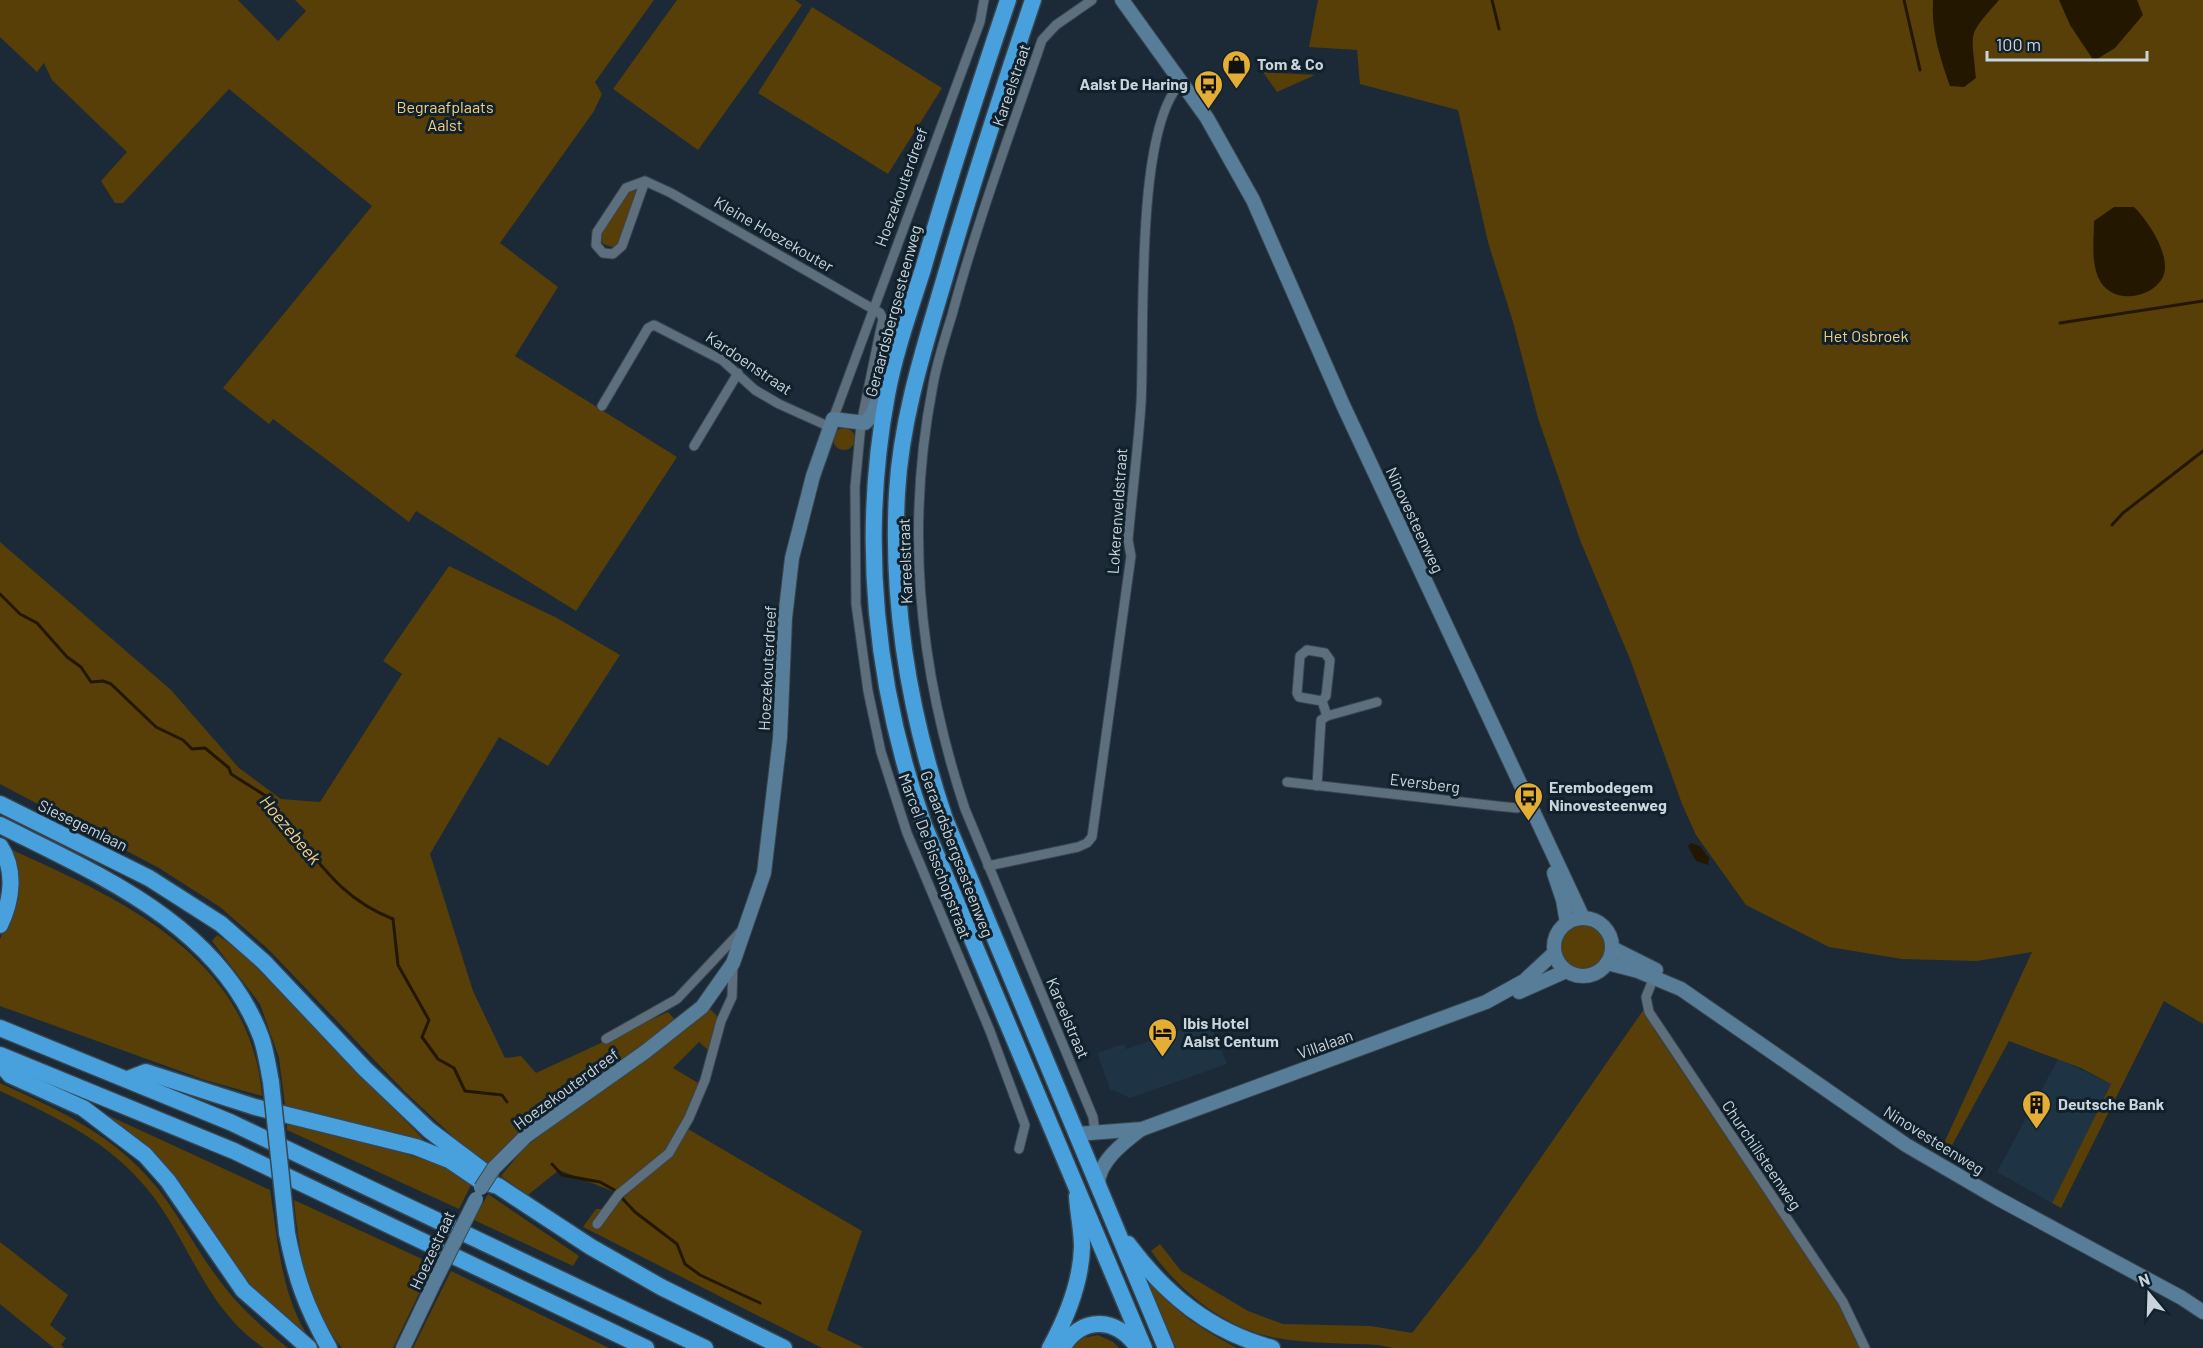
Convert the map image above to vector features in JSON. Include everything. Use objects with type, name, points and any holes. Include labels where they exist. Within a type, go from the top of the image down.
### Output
[{"type":"highway","name":"Geraardsbergsesteenweg","points":[[1008,0],[958,150],[891,375],[876,491],[873,554],[879,648],[900,748],[924,825],[1077,1192],[1088,1210],[1144,1348]]},
{"type":"highway","name":"Geraardsbergsesteenweg","points":[[1033,0],[980,157],[914,380],[897,491],[896,577],[908,684],[931,777],[953,839],[1166,1348]]},
{"type":"highway","name":"Siesegemlaan","points":[[0,804],[149,878],[221,924],[264,962],[365,1069],[429,1130],[488,1173],[485,1191]]},
{"type":"highway","points":[[0,825],[147,903],[212,958],[240,996],[262,1039],[271,1082],[287,1233],[298,1284],[308,1311],[329,1348]]},
{"type":"highway","points":[[0,846],[10,873],[11,890],[8,907],[0,925]]},
{"type":"highway","points":[[0,1028],[128,1079],[342,1173],[705,1348]]},
{"type":"highway","points":[[0,1054],[234,1151],[646,1348]]},
{"type":"highway","points":[[0,1063],[10,1075],[83,1108],[145,1155],[168,1181],[243,1290],[309,1348]]},
{"type":"highway","points":[[128,1079],[146,1072],[255,1107],[416,1147],[450,1160],[480,1181],[485,1191],[661,1287],[784,1348]]},
{"type":"highway","points":[[1050,1348],[1062,1327],[1080,1272],[1082,1245],[1077,1192]]},
{"type":"highway","points":[[1115,1225],[1161,1283],[1189,1309],[1221,1330],[1272,1348]]},
{"type":"highway","points":[[1062,1348],[1076,1330],[1092,1324],[1117,1330],[1131,1339],[1138,1348]]},
{"type":"main road","name":"Ninovesteenweg","points":[[1122,0],[1219,136],[1253,200],[1342,405],[1583,918]]},
{"type":"main road","points":[[832,423],[861,424],[872,416],[880,386],[891,375]]},
{"type":"main road","name":"Hoezekouterdreef","points":[[495,1168],[507,1153],[526,1136],[645,1052],[702,1007],[733,963],[764,873],[774,804],[780,738],[785,618],[792,558],[802,512],[832,423]]},
{"type":"main road","name":"Ninovesteenweg","points":[[1551,853],[1550,861],[1563,900],[1567,923]]},
{"type":"main road","points":[[1583,918],[1600,924],[1607,930],[1612,948],[1607,963],[1593,975],[1574,975],[1566,970],[1554,952],[1556,936],[1567,923],[1583,918]]},
{"type":"main road","name":"Ninovesteenweg","points":[[1612,948],[1681,989],[1906,1144],[1996,1198],[2182,1298],[2203,1312]]},
{"type":"main road","name":"Villalaan","points":[[1520,988],[1554,952]]},
{"type":"main road","name":"Ninovesteenweg","points":[[1607,963],[1655,973]]},
{"type":"main road","name":"Villalaan","points":[[1098,1185],[1100,1173],[1119,1146],[1142,1129],[1486,1002],[1494,1002],[1520,988],[1566,970]]},
{"type":"main road","name":"Villalaan","points":[[1077,1134],[1142,1129]]},
{"type":"main road","name":"Hoezestraat","points":[[403,1348],[435,1281],[485,1191],[495,1168]]},
{"type":"main road","name":"Ninovesteenweg","points":[[2182,1298],[2203,1304]]},
{"type":"street","name":"Hoezekouterdreef","points":[[832,423],[980,22],[984,0]]},
{"type":"street","name":"Kareelstraat","points":[[1092,0],[1056,26],[1042,40],[960,283],[933,383],[923,442],[918,496],[918,554],[930,679],[949,761],[964,809],[1093,1117],[1095,1132]]},
{"type":"street","name":"Lokerenveldstraat","points":[[988,866],[1077,847],[1087,843],[1092,837],[1131,556],[1128,540],[1141,406],[1147,192],[1162,116],[1173,91],[1182,82]]},
{"type":"street","name":"Kleine Hoezekouter","points":[[645,181],[671,193],[880,313],[883,320],[861,424]]},
{"type":"street","points":[[645,181],[622,246],[613,254],[603,253],[596,245],[597,232],[626,188],[645,181]]},
{"type":"street","name":"Kardoenstraat","points":[[602,406],[651,326],[659,326],[722,360],[755,390],[832,423]]},
{"type":"street","points":[[694,446],[738,373]]},
{"type":"street","name":"Marcel De Bisschopstraat","points":[[861,424],[854,554],[856,604],[868,691],[881,752],[907,833],[990,1031],[1025,1125],[1019,1149]]},
{"type":"street","points":[[1307,650],[1325,653],[1330,660],[1326,696],[1322,700],[1299,697],[1297,693],[1300,656],[1307,650]]},
{"type":"street","points":[[1322,700],[1327,716]]},
{"type":"street","points":[[1317,786],[1319,725],[1327,716],[1377,702]]},
{"type":"street","name":"Eversberg","points":[[1287,782],[1517,808],[1528,804]]},
{"type":"street","name":"Hoezekouterdreef","points":[[606,1039],[677,999],[748,922]]},
{"type":"street","name":"Hoezekouterdreef","points":[[597,1224],[619,1194],[669,1153],[689,1118],[705,1080],[721,1021],[732,997],[733,963]]},
{"type":"street","name":"Churchillsteenweg","points":[[1655,973],[1646,997],[1649,1012],[1843,1302],[1865,1348]]},
{"type":"shaded area","points":[[1933,0],[1999,0],[1976,28],[1973,42],[1976,78],[1964,87],[1950,86],[1935,33]]},
{"type":"shaded area","points":[[2059,0],[2137,0],[2143,15],[2115,48],[2094,61],[2070,25]]},
{"type":"shaded area","points":[[2114,207],[2134,207],[2150,227],[2163,252],[2165,269],[2162,278],[2156,286],[2136,296],[2114,293],[2105,287],[2098,277],[2094,264],[2094,221]]},
{"type":"shaded area","points":[[1691,843],[1700,846],[1709,858],[1708,865],[1696,861],[1688,846]]},
{"type":"shaded area","name":"Ibis Hotel Aalst Centum","points":[[1202,1023],[1213,1030],[1227,1064],[1130,1098],[1110,1089],[1097,1053],[1124,1044],[1126,1049]]},
{"type":"shaded area","points":[[2058,1059],[2111,1084],[2052,1203],[1997,1172]]},
{"type":"green space","name":"Begraafplaats Aalst","points":[[0,0],[238,0],[278,41],[306,11],[295,0],[654,0],[595,82],[602,94],[594,111],[500,243],[558,287],[515,356],[677,457],[576,611],[416,511],[409,522],[273,419],[269,424],[223,388],[372,206],[229,89],[123,203],[115,203],[101,181],[127,152],[52,80],[44,63],[37,72],[0,37]]},
{"type":"green space","points":[[677,0],[795,0],[802,5],[698,150],[613,89]]},
{"type":"green space","name":"Het Osbroek","points":[[1318,0],[2203,0],[2203,1024],[2164,1001],[2061,1208],[2052,1203],[2111,1084],[2081,1068],[2009,1041],[1951,1147],[1944,1143],[2032,952],[1977,961],[1902,959],[1829,947],[1746,905],[1696,835],[1682,804],[1630,659],[1580,540],[1538,418],[1513,322],[1488,242],[1458,110],[1360,84],[1357,50],[1309,47]]},
{"type":"green space","points":[[812,7],[942,88],[888,174],[758,93]]},
{"type":"green space","points":[[1263,72],[1315,75],[1277,92]]},
{"type":"green space","points":[[635,190],[637,195],[619,244],[612,247],[603,244],[600,236],[629,193]]},
{"type":"green space","points":[[840,428],[848,428],[855,435],[855,443],[848,450],[840,450],[833,443],[833,435]]},
{"type":"green space","points":[[0,542],[171,690],[239,768],[281,799],[320,802],[402,674],[383,661],[449,566],[557,618],[620,655],[548,766],[499,737],[430,854],[473,991],[505,1058],[521,1056],[536,1073],[668,1012],[676,1021],[518,1133],[485,1166],[406,1093],[268,949],[220,907],[159,868],[0,784]]},
{"type":"green space","points":[[10,849],[95,889],[136,912],[174,939],[207,970],[234,1006],[253,1048],[262,1096],[205,1080],[0,1006],[0,939],[13,912],[19,888]]},
{"type":"green space","points":[[1583,923],[1599,930],[1606,946],[1599,962],[1583,969],[1567,962],[1560,946],[1567,930]]},
{"type":"green space","points":[[217,935],[238,949],[426,1142],[285,1105],[279,1058],[260,1004],[212,941]]},
{"type":"green space","points":[[709,1008],[718,1017],[708,1050],[699,1042],[673,1068],[700,1084],[667,1150],[617,1193],[559,1170],[528,1195],[501,1176],[524,1148],[694,1022]]},
{"type":"green space","points":[[1644,1009],[1655,1031],[1839,1304],[1859,1348],[1393,1348],[1378,1345],[1289,1340],[1258,1334],[1223,1318],[1190,1294],[1162,1266],[1151,1251],[1160,1244],[1181,1271],[1248,1311],[1283,1324],[1371,1326],[1412,1333],[1479,1247]]},
{"type":"green space","points":[[0,1083],[78,1122],[130,1159],[166,1199],[208,1264],[233,1297],[259,1324],[288,1348],[264,1348],[227,1315],[149,1191],[117,1158],[61,1121],[0,1091]]},
{"type":"green space","points":[[105,1114],[270,1190],[287,1287],[301,1324],[311,1341],[264,1305]]},
{"type":"green space","points":[[287,1121],[444,1165],[472,1183],[459,1209],[287,1130]]},
{"type":"green space","points":[[688,1129],[862,1231],[827,1330],[864,1348],[822,1348],[583,1227],[596,1209],[611,1209],[673,1154]]},
{"type":"green space","points":[[488,1194],[579,1256],[573,1266],[474,1220]]},
{"type":"green space","points":[[294,1200],[433,1264],[393,1348],[342,1348],[330,1331],[320,1314],[307,1278],[302,1259]]},
{"type":"green space","points":[[0,1242],[68,1295],[50,1325],[66,1338],[61,1345],[64,1348],[54,1348],[0,1304]]},
{"type":"green space","points":[[451,1271],[609,1348],[413,1348]]},
{"type":"green space","points":[[1151,1282],[1179,1312],[1237,1348],[1176,1348],[1148,1284]]},
{"type":"green space","points":[[1098,1335],[1113,1342],[1119,1348],[1072,1348],[1083,1338]]},
{"type":"waterway","points":[[1492,0],[1499,29]]},
{"type":"waterway","points":[[1904,0],[1920,70]]},
{"type":"waterway","points":[[2060,323],[2203,301]]},
{"type":"waterway","points":[[2112,525],[2123,513],[2203,451]]},
{"type":"waterway","name":"Hoezebeek","points":[[0,594],[20,614],[37,623],[67,657],[81,667],[91,682],[103,681],[111,684],[156,727],[183,740],[192,749],[205,748],[229,768],[231,774],[266,796],[268,803],[338,883],[371,909],[393,919],[398,965],[429,1020],[422,1037],[438,1059],[454,1068],[465,1091],[502,1095],[507,1102]]},
{"type":"waterway","name":"Hoezebeek","points":[[552,1164],[562,1175],[600,1182],[616,1191]]},
{"type":"waterway","name":"Hoezebeek","points":[[622,1198],[635,1212],[677,1244],[685,1264],[700,1275],[760,1303]]},
{"type":"place","name":"Tom & Co","points":[[1236,90]]},
{"type":"place","name":"Aalst De Haring","points":[[1209,110]]},
{"type":"place","name":"Erembodegem Ninovesteenweg","points":[[1528,822]]},
{"type":"place","name":"Ibis Hotel Aalst Centum","points":[[1162,1058]]},
{"type":"place","name":"Deutsche Bank","points":[[2037,1130]]}]
